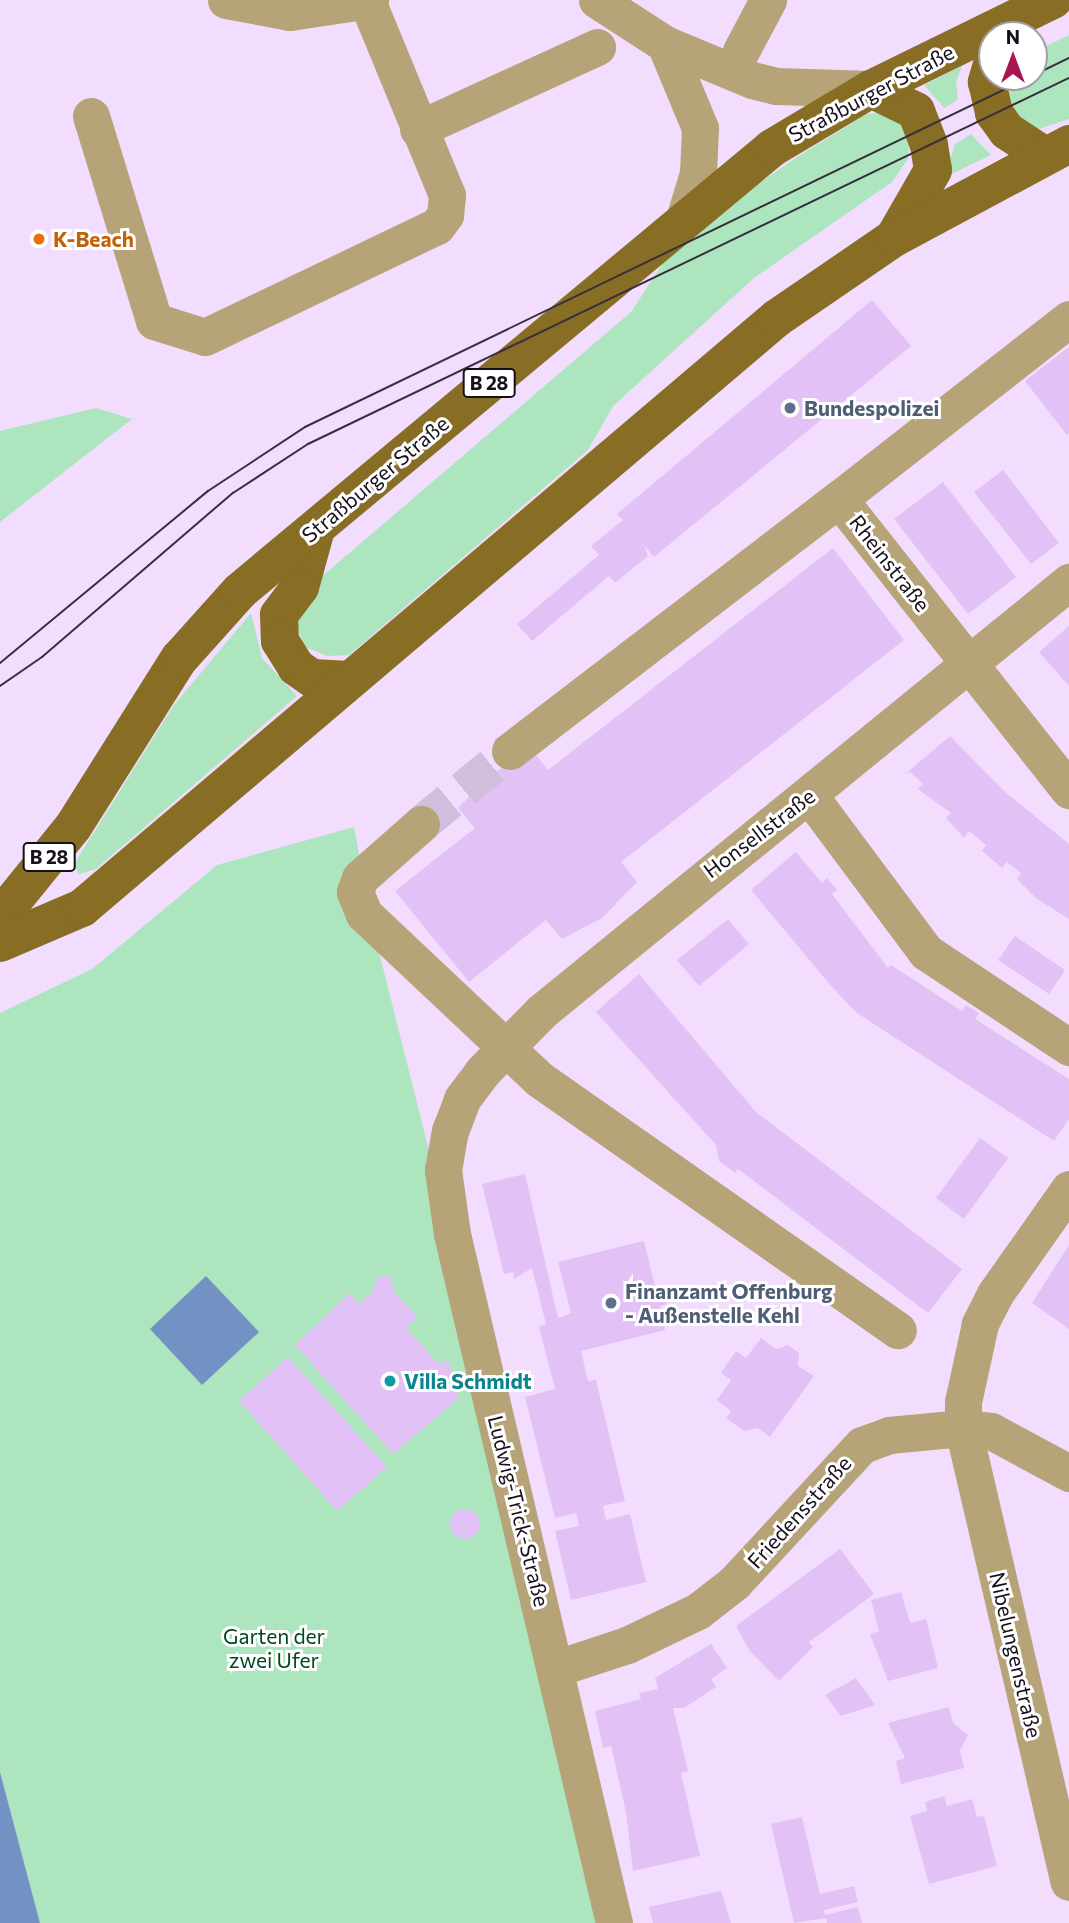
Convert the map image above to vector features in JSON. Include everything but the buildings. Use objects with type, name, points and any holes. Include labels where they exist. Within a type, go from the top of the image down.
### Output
[{"type":"main road","name":"Straßburger Straße","points":[[0,917],[73,827],[143,712],[212,617],[685,216],[772,148],[871,89],[1029,16]]},
{"type":"main road","points":[[871,89],[916,111],[933,170],[894,238]]},
{"type":"main road","points":[[989,91],[994,113],[1016,139],[1057,150]]},
{"type":"main road","name":"B 28","points":[[0,943],[82,908],[777,318],[894,238],[1057,150]]},
{"type":"main road","points":[[316,529],[300,587],[279,615],[280,641],[296,667],[312,678],[349,681]]},
{"type":"street","points":[[91,116],[154,321],[205,337],[437,226],[445,215],[447,195],[418,130],[369,1],[255,9],[226,0]]},
{"type":"street","points":[[597,0],[664,44],[776,86],[871,89]]},
{"type":"street","points":[[741,51],[768,0]]},
{"type":"street","points":[[664,44],[700,128],[698,173],[685,216]]},
{"type":"street","points":[[418,130],[597,47]]},
{"type":"street","name":"Rheinstraße","points":[[1069,319],[839,499],[1069,790]]},
{"type":"street","points":[[510,751],[839,499]]},
{"type":"street","name":"Honsellstraße","points":[[462,1099],[505,1046],[646,921],[809,795],[968,661],[1069,582]]},
{"type":"street","points":[[809,795],[926,952],[1069,1047]]},
{"type":"street","points":[[421,824],[360,878],[359,906],[539,1079],[898,1330]]},
{"type":"street","name":"Ludwig-Trick-Straße","points":[[462,1099],[443,1170],[452,1234],[557,1668],[614,1923]]},
{"type":"street","points":[[963,1428],[963,1402],[980,1324],[995,1294],[1069,1189]]},
{"type":"street","name":"Friedensstraße","points":[[557,1668],[628,1646],[698,1611],[734,1583],[862,1445],[889,1435],[963,1428],[991,1431],[1067,1467]]},
{"type":"street","name":"Nibelungenstraße","points":[[963,1428],[1069,1882]]},
{"type":"green space","points":[[1069,35],[1069,119],[1039,129],[1019,123],[1010,116],[1006,91],[1048,91],[1048,45]]},
{"type":"green space","points":[[962,66],[956,82],[958,100],[944,108],[924,85]]},
{"type":"green space","points":[[879,113],[903,126],[909,144],[908,159],[892,182],[754,278],[613,406],[588,450],[349,655],[327,656],[305,647],[296,625],[313,584],[631,312],[665,260],[697,226],[797,157],[867,114]]},
{"type":"green space","points":[[971,134],[991,155],[945,177],[955,144]]},
{"type":"green space","points":[[96,408],[132,419],[0,522],[0,431]]},
{"type":"green space","points":[[251,613],[262,658],[297,696],[96,869],[79,874],[74,864],[174,705]]},
{"type":"green space","name":"Garten der zwei Ufer","points":[[354,827],[372,924],[623,1923],[40,1923],[0,1772],[0,1013],[92,969],[217,865]]},
{"type":"water","points":[[206,1276],[259,1332],[202,1385],[150,1329]]},
{"type":"water","points":[[0,1772],[40,1923],[0,1923]]},
{"type":"tunnel","points":[[421,824],[510,751]]},
{"type":"tram line","points":[[1048,68],[1069,58]]},
{"type":"tram line","points":[[0,686],[42,657],[233,493],[308,444],[1069,78]]},
{"type":"tram line","points":[[0,663],[208,491],[305,427],[1001,91]]},
{"type":"place","name":"K-Beach","points":[[39,239]]},
{"type":"place","name":"Bundespolizei","points":[[790,408]]},
{"type":"place","name":"Finanzamt Offenburg - Außenstelle Kehl","points":[[611,1303]]},
{"type":"place","name":"Villa Schmidt","points":[[390,1381]]}]
